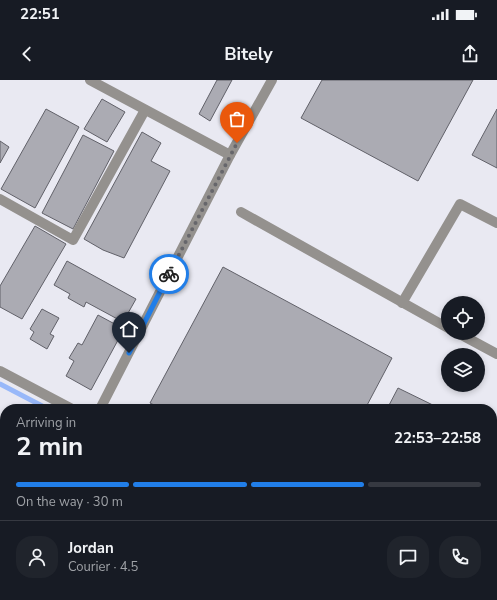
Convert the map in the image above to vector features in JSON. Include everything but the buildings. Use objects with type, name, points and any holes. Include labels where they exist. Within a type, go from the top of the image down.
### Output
[{"type":"street","points":[[90,80],[230,155]]},
{"type":"street","points":[[103,404],[230,155],[272,80]]},
{"type":"street","points":[[0,199],[73,240],[145,110]]},
{"type":"street","points":[[402,303],[460,204],[497,223]]},
{"type":"street","points":[[241,212],[441,324]]},
{"type":"street","points":[[471,340],[497,354]]},
{"type":"street","points":[[0,371],[63,404]]},
{"type":"waterway","points":[[0,384],[38,404]]},
{"type":"way so far","points":[[169,274],[237,143]]},
{"type":"route","points":[[129,353],[169,274]]}]
